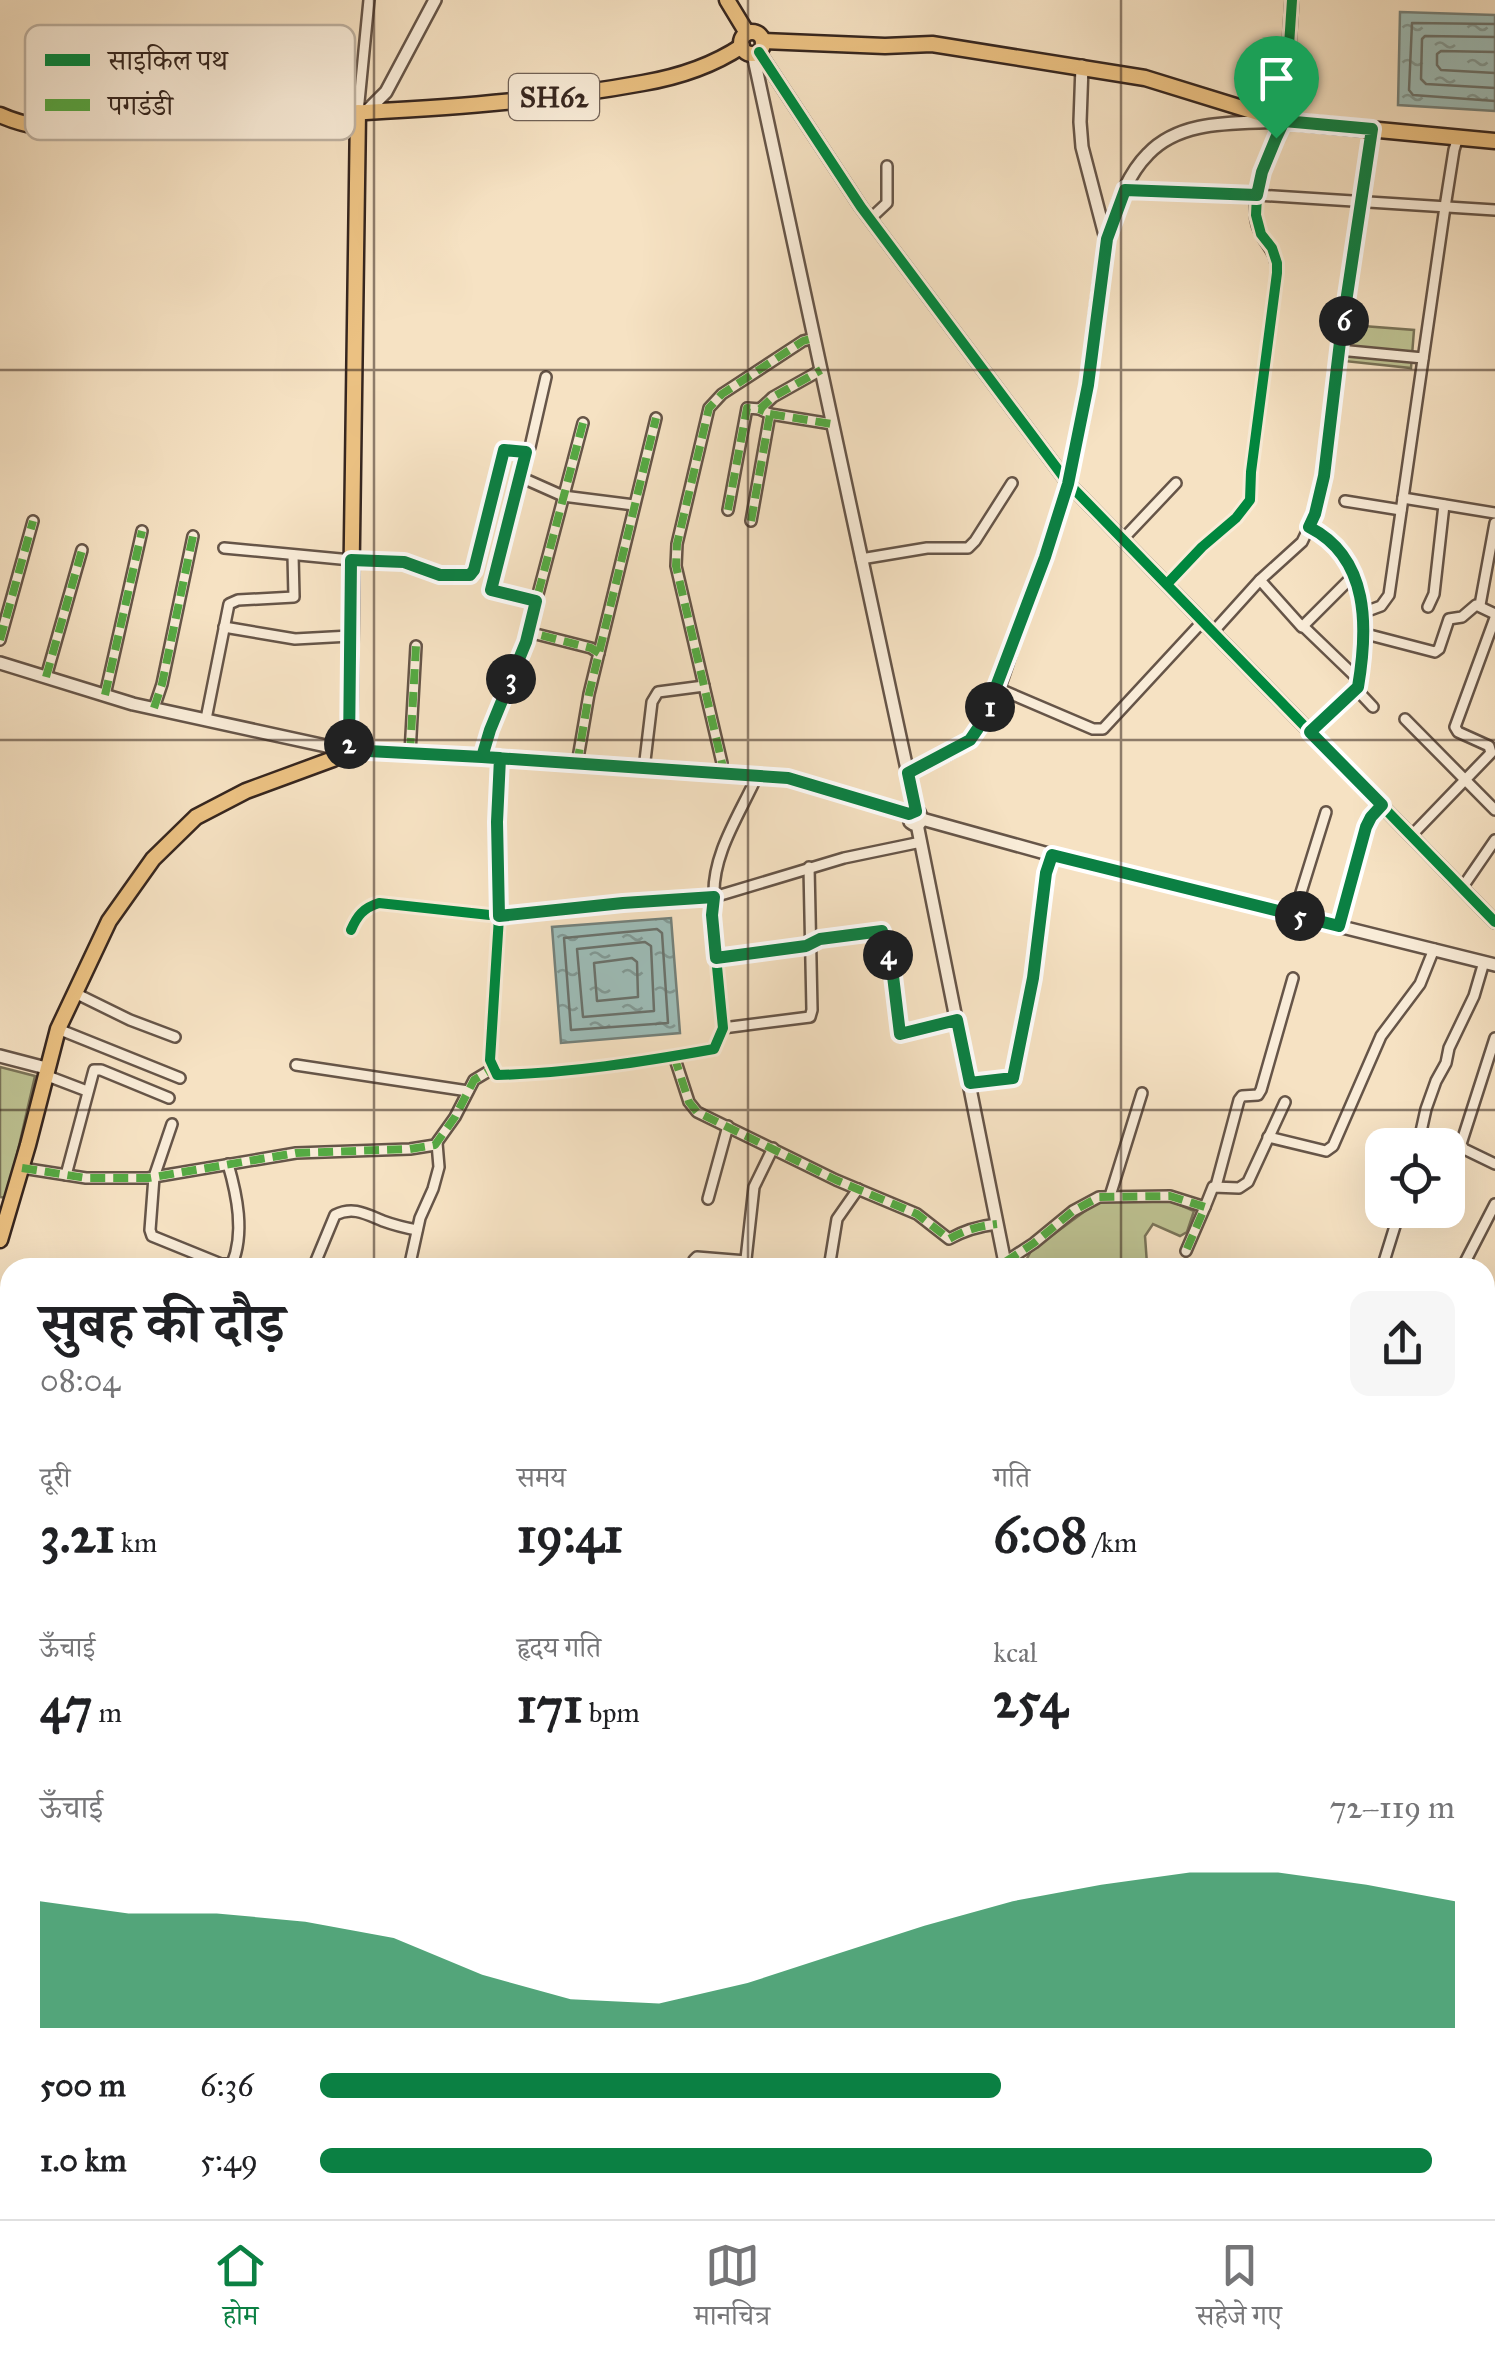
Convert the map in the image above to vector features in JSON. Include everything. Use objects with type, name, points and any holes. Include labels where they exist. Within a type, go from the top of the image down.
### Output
[{"type":"main road","points":[[727,0],[754,43],[871,39],[895,44],[932,44],[1146,78],[1284,121],[1495,140]]},
{"type":"main road","name":"SH62","points":[[355,113],[535,100],[645,83],[702,67],[754,43]]},
{"type":"main road","points":[[0,1240],[58,1029],[109,921],[153,859],[196,817],[246,791],[333,760],[349,750],[363,112]]},
{"type":"main road","name":"SH62","points":[[0,116],[25,126]]},
{"type":"street","points":[[363,112],[369,0]]},
{"type":"street","points":[[363,112],[386,92],[435,0]]},
{"type":"street","points":[[1166,584],[1250,500],[1278,273],[1272,248],[1257,226],[1257,195],[1262,172],[1284,121],[1292,0]]},
{"type":"street","points":[[754,43],[870,219],[1068,484],[1495,922]]},
{"type":"street","points":[[754,43],[908,773],[1004,1258]]},
{"type":"street","points":[[1082,66],[1082,147],[1107,239]]},
{"type":"street","points":[[908,773],[970,740],[998,688],[1068,484],[1088,385],[1107,239],[1135,170],[1149,152],[1188,129],[1284,121]]},
{"type":"street","points":[[1212,632],[1302,542],[1315,514],[1324,476],[1372,129]]},
{"type":"street","points":[[1362,613],[1376,609],[1388,599],[1458,137]]},
{"type":"street","points":[[870,219],[887,203],[887,166]]},
{"type":"street","points":[[1125,190],[1495,210]]},
{"type":"street","points":[[722,774],[676,566],[678,544],[709,408],[722,394],[814,338]]},
{"type":"street","points":[[1340,350],[1424,358]]},
{"type":"street","points":[[752,521],[764,411],[795,383],[821,370]]},
{"type":"street","points":[[536,601],[491,590],[546,377]]},
{"type":"street","points":[[728,510],[747,408],[832,424]]},
{"type":"street","points":[[577,764],[589,694],[656,418]]},
{"type":"street","points":[[482,757],[528,632],[584,422]]},
{"type":"street","points":[[224,548],[404,562],[440,575],[470,575],[504,450],[526,452]]},
{"type":"street","points":[[526,480],[563,496],[634,505]]},
{"type":"street","points":[[861,560],[926,548],[968,548],[1012,483]]},
{"type":"street","points":[[1123,540],[1176,483]]},
{"type":"street","points":[[1403,498],[1492,513]]},
{"type":"street","points":[[1345,501],[1401,510]]},
{"type":"street","points":[[1428,608],[1436,586],[1444,505]]},
{"type":"street","points":[[0,640],[33,521]]},
{"type":"street","points":[[1480,605],[1495,523]]},
{"type":"street","points":[[1309,527],[1327,536],[1358,582],[1362,613],[1358,691],[1374,707]]},
{"type":"street","points":[[106,695],[142,530]]},
{"type":"street","points":[[154,708],[193,536]]},
{"type":"street","points":[[46,677],[82,550]]},
{"type":"street","points":[[206,720],[230,604],[235,600],[294,598],[293,555]]},
{"type":"street","points":[[1304,627],[1354,575]]},
{"type":"street","points":[[1260,580],[1358,684]]},
{"type":"street","points":[[1362,634],[1435,652],[1448,620],[1480,605],[1495,616],[1455,726],[1458,732],[1491,749],[1491,754],[1412,836]]},
{"type":"street","points":[[998,688],[1092,729],[1103,729],[1202,621]]},
{"type":"street","points":[[224,627],[296,638],[350,636]]},
{"type":"street","points":[[528,632],[599,653]]},
{"type":"street","points":[[410,754],[416,646]]},
{"type":"street","points":[[0,662],[154,708],[349,750],[788,778],[1052,855],[1490,964],[1449,1048],[1422,1128]]},
{"type":"street","points":[[1310,732],[1358,684]]},
{"type":"street","points":[[644,769],[654,694],[704,686]]},
{"type":"street","points":[[1405,719],[1495,810]]},
{"type":"street","points":[[500,758],[499,916],[490,1060],[497,1076],[622,1065],[714,1049],[723,1028],[712,915],[716,869],[757,776]]},
{"type":"street","points":[[1339,926],[1366,827],[1382,805]]},
{"type":"street","points":[[1294,915],[1326,812]]},
{"type":"street","points":[[1462,888],[1495,840]]},
{"type":"street","points":[[351,930],[364,910],[379,903],[499,916],[714,897],[809,867],[920,842]]},
{"type":"street","points":[[970,1083],[1013,1078],[1052,855]]},
{"type":"street","points":[[723,1028],[810,1017],[809,867]]},
{"type":"street","points":[[716,958],[882,931],[893,976],[900,1034],[957,1020]]},
{"type":"street","points":[[1268,1137],[1326,1150],[1333,1146],[1381,1036],[1417,989],[1434,949]]},
{"type":"street","points":[[1186,1251],[1216,1186],[1239,1100],[1242,1096],[1258,1095],[1261,1090],[1293,978]]},
{"type":"street","points":[[75,993],[175,1037]]},
{"type":"street","points":[[58,1029],[180,1078]]},
{"type":"street","points":[[1495,1038],[1461,1144],[1495,1164]]},
{"type":"street","points":[[0,1056],[46,1072],[86,1092]]},
{"type":"street","points":[[674,1056],[689,1102],[697,1112],[836,1180],[917,1214],[949,1239],[997,1224]]},
{"type":"street","points":[[296,1065],[468,1092]]},
{"type":"street","points":[[411,1258],[439,1168],[437,1143],[474,1080],[494,1068]]},
{"type":"street","points":[[66,1175],[92,1072],[97,1070],[169,1098]]},
{"type":"street","points":[[1110,1196],[1142,1094]]},
{"type":"street","points":[[1216,1186],[1245,1185],[1285,1102]]},
{"type":"street","points":[[172,1124],[154,1178],[150,1230],[152,1236],[206,1258]]},
{"type":"street","points":[[708,1199],[728,1126]]},
{"type":"street","points":[[22,1168],[86,1178],[154,1178],[296,1153],[410,1149],[437,1143]]},
{"type":"street","points":[[746,1258],[752,1195],[773,1148]]},
{"type":"street","points":[[228,1164],[237,1205],[239,1234],[235,1258]]},
{"type":"street","points":[[830,1258],[836,1218],[858,1188]]},
{"type":"street","points":[[1013,1258],[1096,1198],[1170,1196],[1205,1207]]},
{"type":"street","points":[[1467,1258],[1495,1204]]},
{"type":"street","points":[[317,1258],[335,1216],[341,1212],[362,1212],[417,1230]]},
{"type":"street","points":[[1385,1258],[1394,1228]]},
{"type":"green space","points":[[1350,325],[1414,330],[1411,368],[1344,361]]},
{"type":"green space","points":[[0,1067],[35,1076],[7,1198],[0,1197]]},
{"type":"green space","points":[[1104,1197],[1166,1199],[1194,1211],[1187,1232],[1180,1236],[1153,1224],[1145,1236],[1147,1258],[1027,1258],[1031,1251]]},
{"type":"water","points":[[1400,12],[1495,15],[1495,111],[1398,105]]},
{"type":"water","points":[[671,918],[680,1033],[561,1043],[552,927]]},
{"type":"marked path","points":[[721,775],[722,763],[676,566],[677,544],[709,408],[722,394],[803,341],[814,338]]},
{"type":"marked path","points":[[728,510],[747,408],[760,409],[773,397],[821,370]]},
{"type":"marked path","points":[[751,521],[770,414],[759,409]]},
{"type":"marked path","points":[[770,414],[832,424]]},
{"type":"marked path","points":[[577,764],[589,694],[656,418]]},
{"type":"marked path","points":[[583,423],[528,632],[599,653]]},
{"type":"marked path","points":[[0,640],[33,521]]},
{"type":"marked path","points":[[105,695],[142,531]]},
{"type":"marked path","points":[[154,708],[193,536]]},
{"type":"marked path","points":[[46,677],[82,550]]},
{"type":"marked path","points":[[410,753],[416,646]]},
{"type":"marked path","points":[[674,1056],[689,1102],[697,1112],[836,1180],[917,1214],[949,1239],[997,1224]]},
{"type":"marked path","points":[[22,1168],[86,1178],[148,1178],[296,1153],[435,1145],[474,1080],[494,1068]]},
{"type":"marked path","points":[[1011,1258],[1073,1211],[1099,1197],[1170,1196],[1205,1207],[1186,1251]]},
{"type":"cycle path","points":[[1167,584],[1250,500],[1277,273],[1272,248],[1261,234],[1256,215],[1257,195],[1262,172],[1284,121],[1292,0]]},
{"type":"cycle path","points":[[759,52],[861,207],[1068,483],[1495,922]]},
{"type":"cycle path","points":[[351,930],[361,913],[379,903],[499,916],[714,897],[712,915],[723,1028],[714,1049],[606,1066],[497,1075],[490,1060],[499,917],[499,916],[497,822],[500,758]]},
{"type":"route","points":[[1276,138],[1257,195],[1125,190],[1107,239],[1088,385],[1068,484],[1045,557],[983,721],[970,740],[908,773],[916,811],[909,814],[788,778],[500,758],[482,757],[349,750],[351,560],[404,562],[440,575],[470,575],[506,448],[526,452],[491,590],[536,601],[526,642],[482,757],[496,758],[500,758],[499,916],[714,897],[716,958],[882,931],[893,976],[900,1034],[957,1020],[970,1083],[1013,1078],[1052,855],[1339,926],[1366,827],[1382,805],[1310,732],[1358,687],[1363,626],[1358,582],[1327,536],[1309,527],[1324,476],[1372,129],[1284,121],[1276,138]]}]
